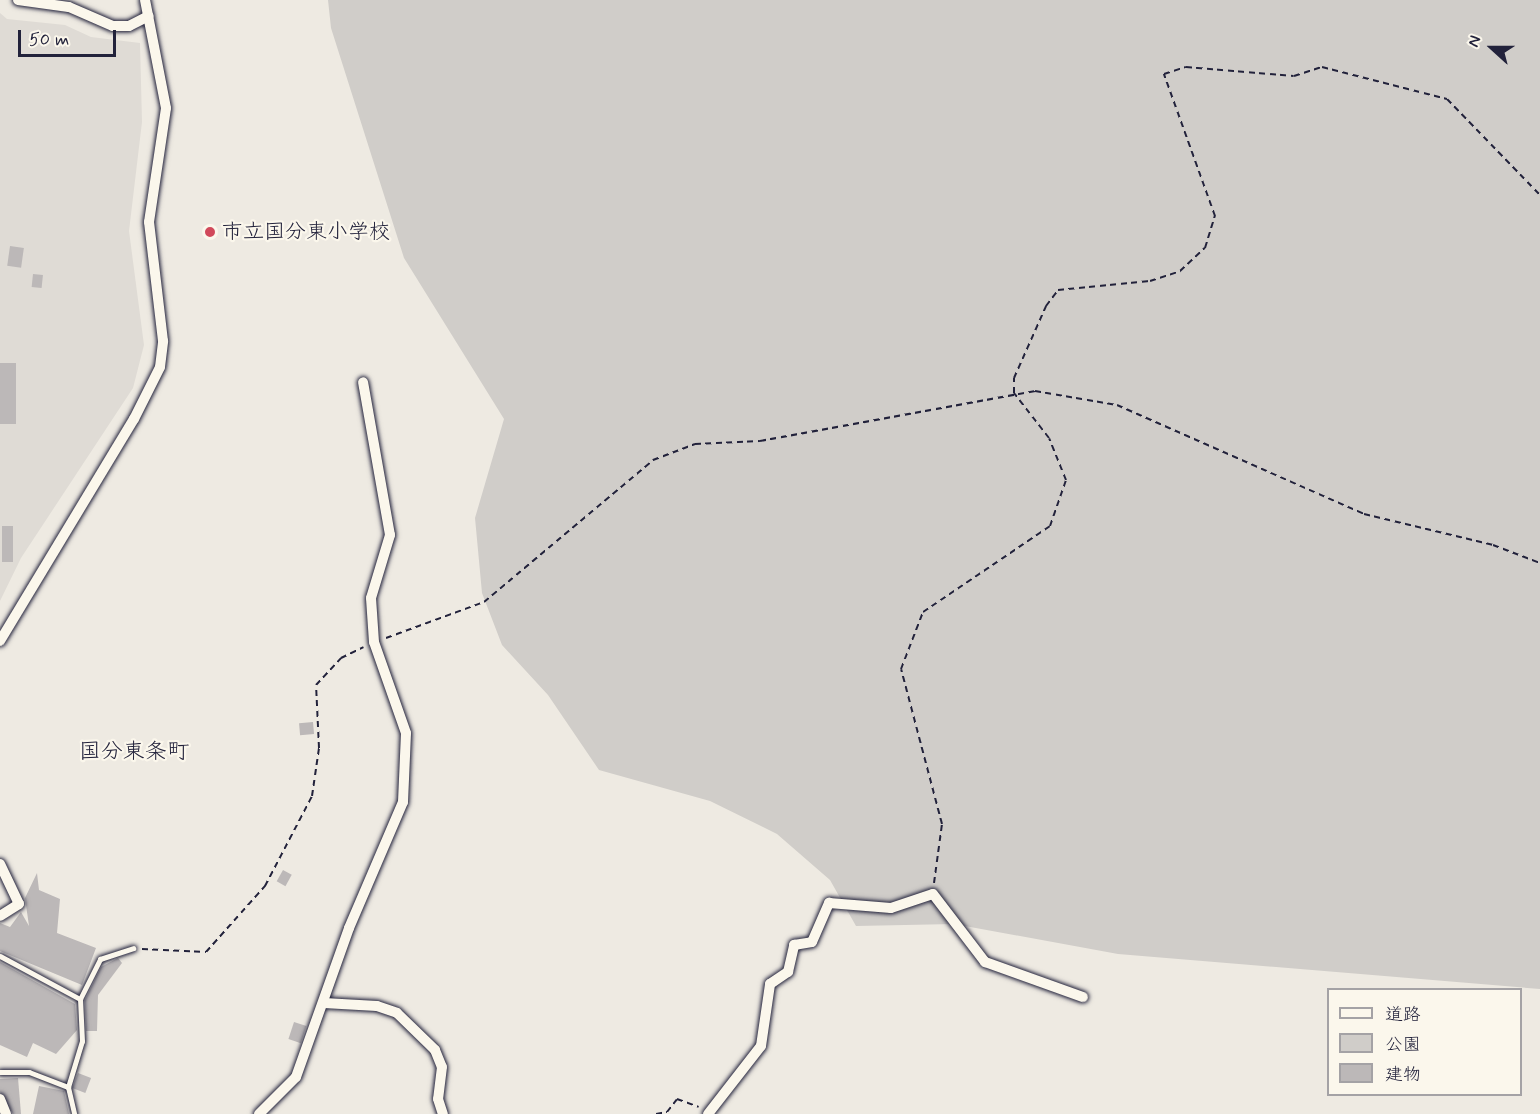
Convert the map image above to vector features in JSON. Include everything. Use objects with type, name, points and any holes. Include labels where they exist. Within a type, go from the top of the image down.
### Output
[{"type":"street","points":[[18,0],[69,7],[113,26],[129,26],[149,16]]},
{"type":"street","points":[[0,641],[134,420],[160,367],[163,341],[149,222],[166,108],[145,0]]},
{"type":"street","points":[[259,1114],[296,1077],[324,1004],[349,928],[403,802],[406,733],[374,642],[371,598],[390,535],[363,382]]},
{"type":"street","points":[[0,864],[19,904],[0,916]]},
{"type":"street","points":[[709,1112],[756,1054],[770,984],[788,972],[794,945],[812,942],[829,903],[891,908],[933,894],[985,962],[1083,997]]},
{"type":"street","points":[[324,1004],[377,1006],[397,1013],[435,1050],[442,1067],[438,1099],[443,1114]]},
{"type":"street","points":[[0,1099],[6,1114]]},
{"type":"lane","points":[[74,1114],[68,1087],[82,1041],[80,999],[100,959],[133,948]]},
{"type":"lane","points":[[0,957],[80,999]]},
{"type":"lane","points":[[0,1072],[28,1072],[68,1087]]},
{"type":"path","points":[[933,894],[942,824],[901,669],[923,612],[1050,526],[1066,480],[1049,438],[1014,393],[1014,378],[1034,326],[1058,290],[1150,281],[1180,271],[1205,248],[1215,216],[1162,80],[1175,66],[1294,76],[1322,67],[1447,99],[1540,195]]},
{"type":"path","points":[[133,948],[206,952],[266,886],[312,796],[319,748],[316,685],[341,658],[374,642],[484,602],[653,460],[695,444],[760,441],[1014,393],[1068,393],[1117,405],[1364,514],[1493,545],[1540,563]]},
{"type":"path","points":[[656,1114],[667,1112],[677,1099],[709,1112]]},
{"type":"shaded area","points":[[0,13],[7,19],[65,25],[91,37],[140,43],[142,122],[129,231],[144,345],[133,388],[21,558],[0,601]]},
{"type":"green space","points":[[328,0],[1540,0],[1540,989],[1118,954],[954,924],[856,926],[830,880],[777,834],[710,801],[599,770],[548,695],[502,645],[482,593],[475,518],[504,419],[404,258],[331,28]]},
{"type":"building","points":[[10,246],[24,248],[21,268],[7,266]]},
{"type":"building","points":[[33,274],[43,275],[42,288],[32,287]]},
{"type":"building","points":[[0,363],[16,363],[16,424],[0,424]]},
{"type":"building","points":[[2,526],[13,526],[13,562],[2,562]]},
{"type":"building","points":[[313,722],[314,734],[300,735],[299,723]]},
{"type":"building","points":[[283,870],[292,875],[285,886],[277,881]]},
{"type":"building","points":[[37,873],[39,890],[60,899],[57,933],[96,948],[82,985],[0,951],[0,923],[10,927],[21,912],[29,926],[25,898]]},
{"type":"building","points":[[118,958],[122,963],[98,995],[97,1031],[86,1031],[85,1000],[101,967]]},
{"type":"building","points":[[0,962],[75,1004],[77,1030],[56,1054],[33,1043],[27,1057],[0,1045]]},
{"type":"building","points":[[294,1022],[306,1026],[301,1043],[288,1039]]},
{"type":"building","points":[[78,1073],[91,1078],[85,1093],[72,1088]]},
{"type":"building","points":[[18,1078],[21,1114],[13,1114],[0,1092],[0,1079]]},
{"type":"building","points":[[39,1086],[64,1091],[69,1114],[33,1114]]},
{"type":"place","name":"市立国分東小学校","points":[[210,232]]},
{"type":"district","name":"国分東条町","points":[[134,753]]}]
